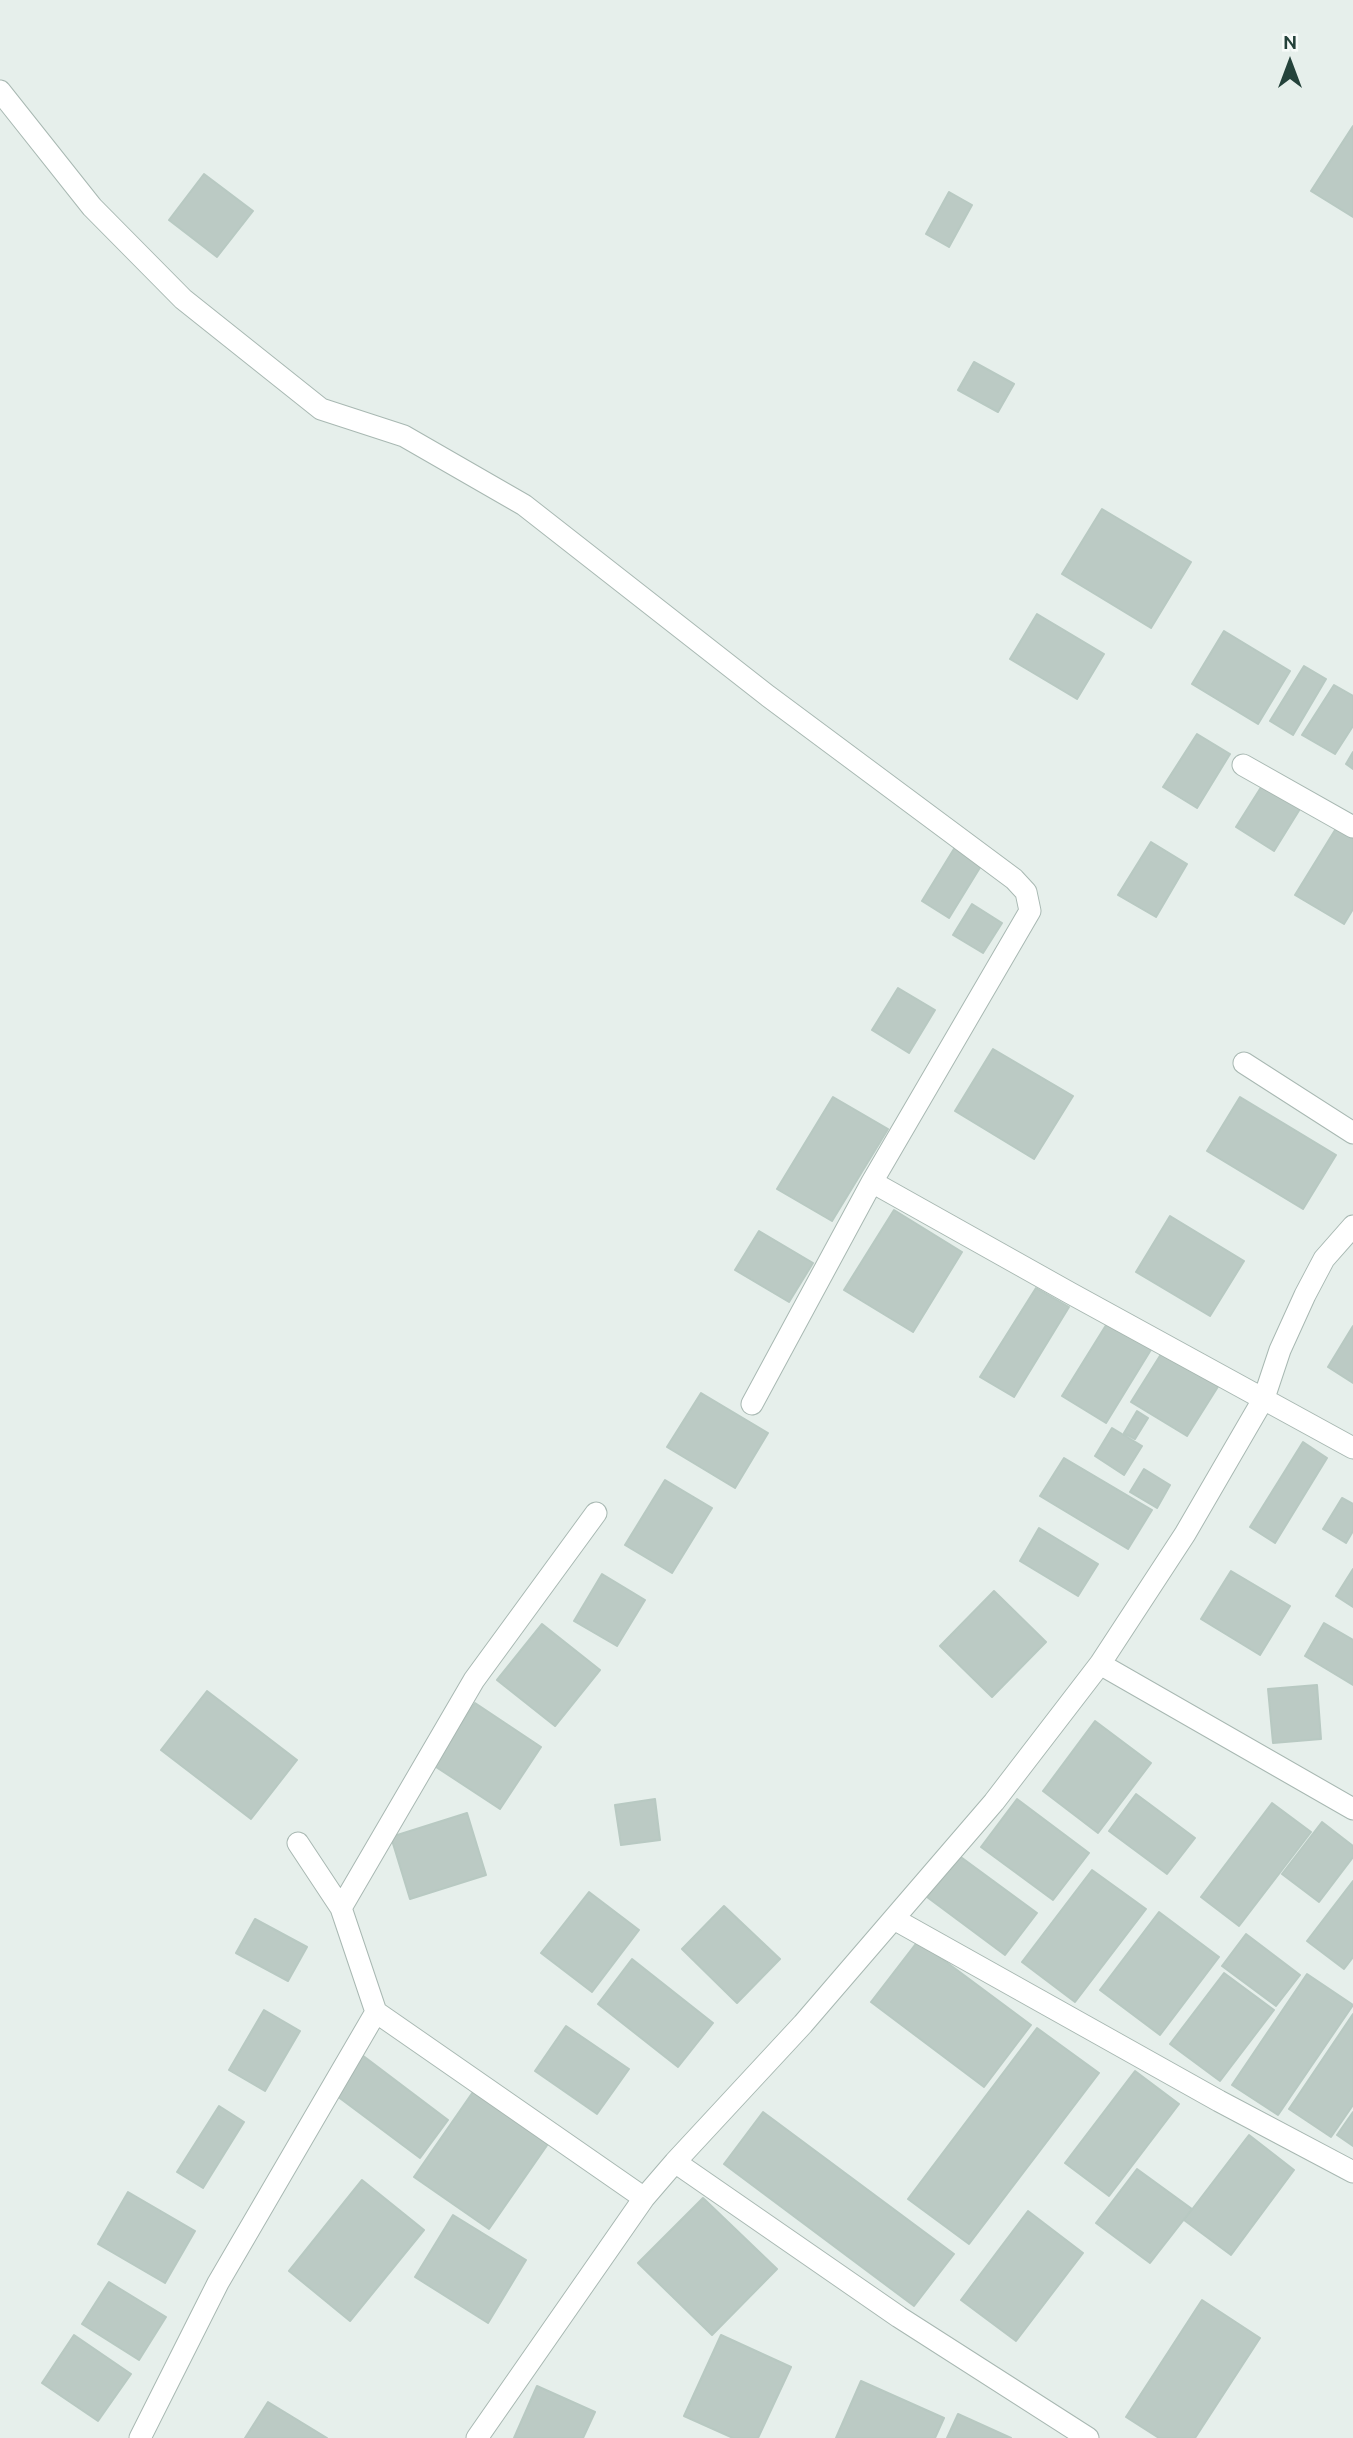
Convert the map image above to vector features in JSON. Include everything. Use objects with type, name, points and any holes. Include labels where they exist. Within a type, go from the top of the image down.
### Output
[{"type":"street","points":[[0,91],[92,207],[183,299],[321,409],[404,436],[524,505],[768,696],[1014,879],[1026,892],[1030,911],[872,1182],[752,1404]]},
{"type":"street","points":[[1243,765],[1353,827]]},
{"type":"street","points":[[1244,1063],[1353,1133]]},
{"type":"street","points":[[872,1182],[1353,1448]]},
{"type":"street","points":[[477,2438],[644,2198],[803,2024],[994,1802],[1100,1664],[1185,1534],[1264,1398],[1280,1350],[1305,1295],[1324,1259],[1353,1226]]},
{"type":"street","points":[[341,1908],[474,1680],[596,1513]]},
{"type":"street","points":[[1100,1664],[1353,1809]]},
{"type":"street","points":[[298,1843],[341,1908],[376,2012],[644,2198]]},
{"type":"street","points":[[894,1919],[1207,2094],[1353,2172]]},
{"type":"street","points":[[140,2438],[218,2283],[376,2012]]},
{"type":"street","points":[[675,2162],[899,2317],[1088,2438]]},
{"type":"building","points":[[1353,126],[1353,217],[1311,191]]},
{"type":"building","points":[[204,174],[253,211],[217,257],[169,220]]},
{"type":"building","points":[[949,192],[972,205],[949,247],[926,234]]},
{"type":"building","points":[[974,362],[1014,384],[998,412],[958,390]]},
{"type":"building","points":[[1102,509],[1191,562],[1151,628],[1062,574]]},
{"type":"building","points":[[1037,614],[1104,654],[1077,699],[1010,659]]},
{"type":"building","points":[[1224,631],[1290,671],[1258,724],[1192,684]]},
{"type":"building","points":[[1304,666],[1326,679],[1293,735],[1270,721]]},
{"type":"building","points":[[1334,685],[1353,696],[1353,726],[1335,754],[1302,735]]},
{"type":"building","points":[[1197,734],[1230,754],[1197,808],[1163,787]]},
{"type":"building","points":[[1353,752],[1353,769],[1346,764]]},
{"type":"building","points":[[1265,781],[1303,804],[1274,851],[1236,827]]},
{"type":"building","points":[[1340,822],[1353,830],[1353,909],[1344,924],[1295,895]]},
{"type":"building","points":[[1151,842],[1187,864],[1156,917],[1118,895]]},
{"type":"building","points":[[957,844],[984,861],[949,918],[922,901]]},
{"type":"building","points":[[972,904],[1002,923],[983,953],[953,935]]},
{"type":"building","points":[[898,988],[935,1010],[909,1053],[872,1030]]},
{"type":"building","points":[[993,1049],[1073,1096],[1034,1159],[955,1111]]},
{"type":"building","points":[[833,1097],[888,1129],[832,1221],[777,1189]]},
{"type":"building","points":[[1240,1097],[1336,1155],[1303,1209],[1207,1151]]},
{"type":"building","points":[[894,1210],[962,1252],[913,1332],[844,1290]]},
{"type":"building","points":[[1170,1216],[1244,1261],[1210,1316],[1136,1272]]},
{"type":"building","points":[[759,1231],[813,1263],[789,1302],[735,1270]]},
{"type":"building","points":[[1036,1288],[1069,1307],[1014,1397],[980,1377]]},
{"type":"building","points":[[1108,1322],[1152,1348],[1106,1423],[1062,1396]]},
{"type":"building","points":[[1353,1326],[1353,1383],[1328,1367]]},
{"type":"building","points":[[1163,1351],[1219,1385],[1187,1436],[1131,1402]]},
{"type":"building","points":[[701,1393],[768,1433],[735,1488],[667,1447]]},
{"type":"building","points":[[1137,1411],[1148,1418],[1135,1439],[1124,1433]]},
{"type":"building","points":[[1112,1428],[1142,1446],[1124,1475],[1095,1456]]},
{"type":"building","points":[[1303,1442],[1327,1458],[1275,1543],[1250,1527]]},
{"type":"building","points":[[1064,1458],[1152,1510],[1128,1549],[1040,1496]]},
{"type":"building","points":[[1144,1469],[1170,1485],[1157,1508],[1130,1492]]},
{"type":"building","points":[[665,1480],[712,1508],[672,1573],[625,1545]]},
{"type":"building","points":[[1342,1498],[1353,1504],[1353,1531],[1346,1543],[1323,1529]]},
{"type":"building","points":[[1039,1528],[1098,1564],[1078,1596],[1020,1561]]},
{"type":"building","points":[[1353,1569],[1353,1607],[1336,1596]]},
{"type":"building","points":[[1231,1571],[1290,1606],[1260,1655],[1201,1619]]},
{"type":"building","points":[[602,1574],[645,1600],[617,1646],[574,1621]]},
{"type":"building","points":[[994,1591],[1046,1642],[992,1697],[940,1646]]},
{"type":"building","points":[[1324,1623],[1353,1640],[1353,1685],[1305,1656]]},
{"type":"building","points":[[542,1624],[600,1670],[555,1726],[497,1680]]},
{"type":"building","points":[[1317,1685],[1321,1739],[1273,1743],[1268,1689]]},
{"type":"building","points":[[207,1691],[297,1760],[251,1819],[161,1750]]},
{"type":"building","points":[[475,1703],[541,1747],[500,1809],[433,1765]]},
{"type":"building","points":[[1095,1721],[1151,1763],[1098,1833],[1043,1791]]},
{"type":"building","points":[[1136,1794],[1195,1838],[1167,1874],[1109,1831]]},
{"type":"building","points":[[655,1799],[660,1840],[621,1845],[615,1805]]},
{"type":"building","points":[[1017,1799],[1089,1853],[1053,1900],[981,1847]]},
{"type":"building","points":[[1272,1803],[1311,1832],[1239,1926],[1201,1897]]},
{"type":"building","points":[[467,1813],[486,1875],[410,1899],[391,1837]]},
{"type":"building","points":[[1322,1822],[1353,1846],[1353,1857],[1319,1902],[1282,1874]]},
{"type":"building","points":[[958,1855],[1037,1913],[1005,1955],[927,1897]]},
{"type":"building","points":[[1092,1870],[1146,1909],[1075,2002],[1022,1962]]},
{"type":"building","points":[[1353,1881],[1353,1957],[1344,1969],[1307,1941]]},
{"type":"building","points":[[589,1892],[639,1930],[592,1992],[541,1953]]},
{"type":"building","points":[[724,1906],[780,1959],[737,2003],[682,1949]]},
{"type":"building","points":[[1159,1912],[1219,1957],[1160,2035],[1100,1990]]},
{"type":"building","points":[[255,1919],[307,1947],[288,1981],[236,1953]]},
{"type":"building","points":[[1246,1934],[1300,1975],[1276,2006],[1222,1966]]},
{"type":"building","points":[[918,1941],[1031,2025],[984,2087],[871,2002]]},
{"type":"building","points":[[632,1959],[713,2023],[678,2067],[598,2004]]},
{"type":"building","points":[[1224,1973],[1274,2010],[1220,2081],[1170,2044]]},
{"type":"building","points":[[1307,1974],[1353,2005],[1278,2115],[1232,2085]]},
{"type":"building","points":[[264,2010],[300,2031],[265,2091],[229,2070]]},
{"type":"building","points":[[1353,2014],[1353,2105],[1331,2137],[1289,2109]]},
{"type":"building","points":[[566,2026],[629,2069],[597,2114],[535,2071]]},
{"type":"building","points":[[1037,2028],[1099,2073],[969,2244],[908,2199]]},
{"type":"building","points":[[362,2055],[448,2120],[420,2158],[333,2093]]},
{"type":"building","points":[[1135,2071],[1179,2104],[1109,2196],[1065,2163]]},
{"type":"building","points":[[475,2089],[550,2141],[489,2229],[414,2177]]},
{"type":"building","points":[[219,2106],[244,2122],[203,2188],[177,2172]]},
{"type":"building","points":[[763,2112],[954,2254],[914,2306],[724,2164]]},
{"type":"building","points":[[1353,2112],[1353,2146],[1337,2135]]},
{"type":"building","points":[[1249,2135],[1294,2170],[1231,2255],[1184,2220]]},
{"type":"building","points":[[1137,2169],[1192,2209],[1150,2263],[1096,2223]]},
{"type":"building","points":[[362,2180],[424,2230],[350,2321],[289,2271]]},
{"type":"building","points":[[128,2192],[195,2231],[165,2283],[98,2244]]},
{"type":"building","points":[[703,2198],[777,2269],[712,2335],[638,2263]]},
{"type":"building","points":[[1028,2211],[1083,2253],[1016,2341],[961,2300]]},
{"type":"building","points":[[453,2215],[526,2260],[488,2323],[415,2277]]},
{"type":"building","points":[[109,2282],[166,2317],[139,2360],[82,2324]]},
{"type":"building","points":[[1202,2300],[1260,2338],[1195,2438],[1159,2438],[1126,2417]]},
{"type":"building","points":[[74,2335],[131,2374],[98,2421],[42,2383]]},
{"type":"building","points":[[721,2335],[791,2367],[758,2438],[733,2438],[684,2416]]},
{"type":"building","points":[[861,2381],[944,2418],[935,2438],[836,2438]]},
{"type":"building","points":[[537,2386],[595,2412],[583,2438],[514,2438]]},
{"type":"building","points":[[268,2402],[327,2438],[245,2438]]},
{"type":"building","points":[[958,2414],[1011,2438],[947,2438]]}]
